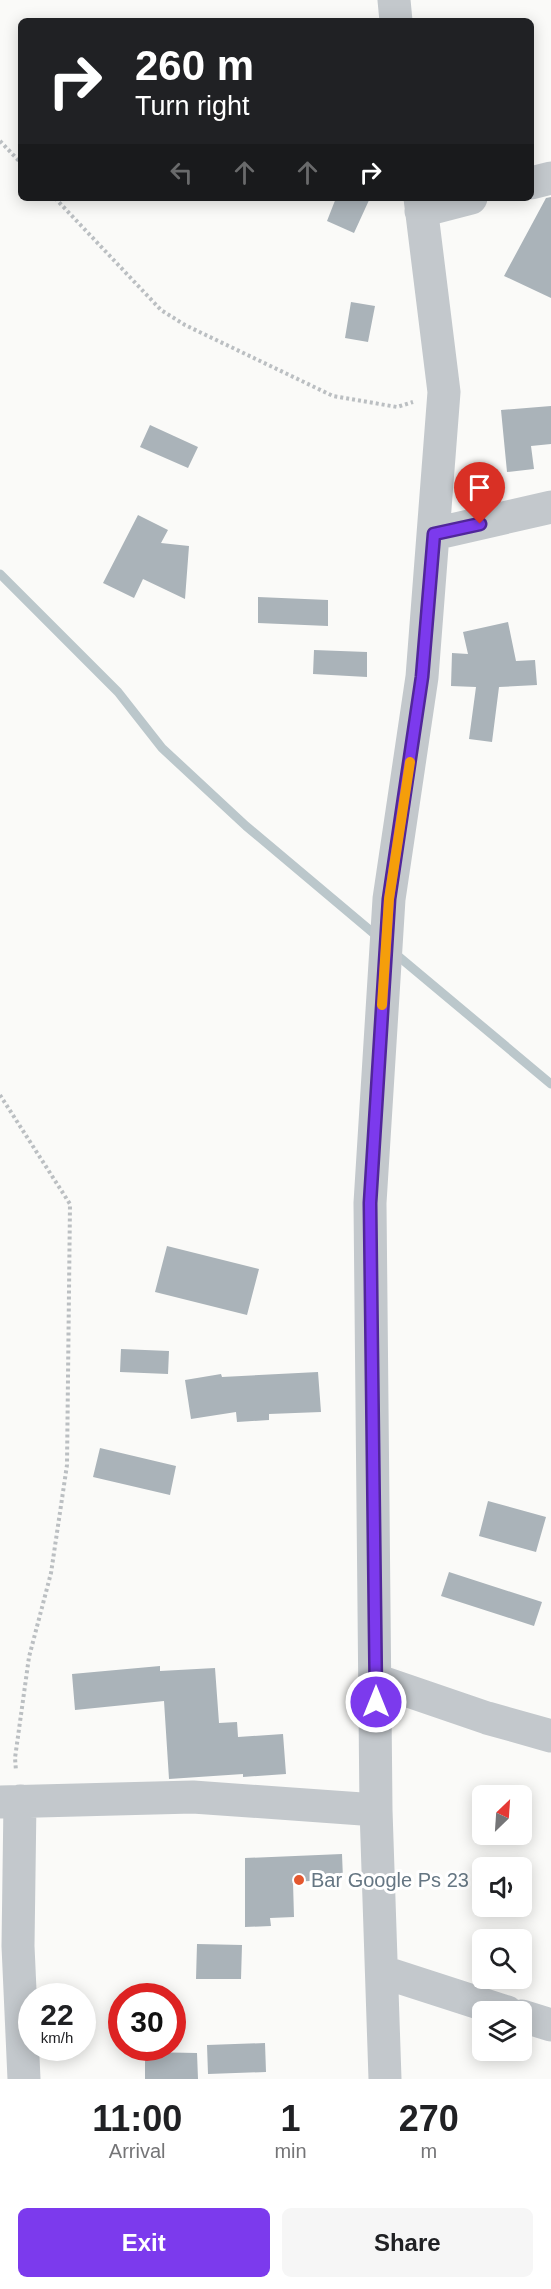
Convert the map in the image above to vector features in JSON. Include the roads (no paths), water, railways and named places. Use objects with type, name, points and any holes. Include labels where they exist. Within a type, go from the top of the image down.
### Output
[{"type":"street","points":[[394,0],[396,18]]},
{"type":"street","points":[[534,182],[551,178]]},
{"type":"street","points":[[385,2079],[376,1810],[370,1203],[389,899],[422,677],[444,392],[420,204],[446,201]]},
{"type":"street","points":[[434,534],[551,507]]},
{"type":"street","points":[[376,1680],[487,1718],[551,1736]]},
{"type":"street","points":[[24,2079],[10,1802],[193,1797],[376,1810]]},
{"type":"street","points":[[383,1972],[473,2001]]},
{"type":"street","points":[[532,2019],[551,2025]]},
{"type":"waterway","points":[[0,574],[118,692],[162,748],[246,826],[378,937]]},
{"type":"waterway","points":[[392,951],[551,1084]]},
{"type":"place","name":"Bar Google Ps 23","points":[[299,1880]]}]
